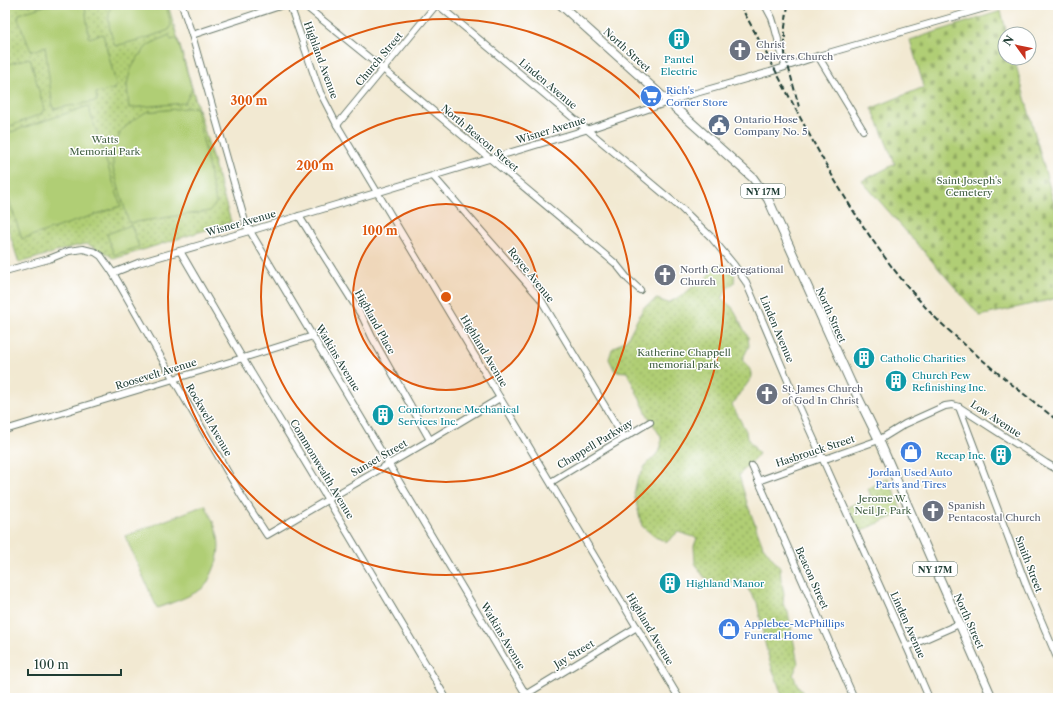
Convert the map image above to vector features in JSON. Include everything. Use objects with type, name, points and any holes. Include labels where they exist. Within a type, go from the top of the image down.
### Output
[{"type":"main road","name":"North Street","points":[[561,5],[753,178],[768,199],[851,383],[879,440],[992,698]]},
{"type":"street","name":"Watkins Avenue","points":[[182,5],[192,35],[246,226],[389,464],[525,697]]},
{"type":"street","points":[[192,35],[283,5]]},
{"type":"street","name":"Highland Avenue","points":[[290,5],[320,92],[337,125],[679,698]]},
{"type":"street","name":"North Beacon Street","points":[[304,5],[383,69],[616,264],[628,279],[640,290]]},
{"type":"street","name":"Church Street","points":[[337,125],[437,5]]},
{"type":"street","name":"Linden Avenue","points":[[437,5],[682,209],[711,237],[734,265],[746,282],[794,395],[908,647],[929,698]]},
{"type":"street","points":[[765,5],[776,28],[785,66]]},
{"type":"street","name":"Wisner Avenue","points":[[113,273],[138,263],[490,159],[770,72],[785,66],[995,5]]},
{"type":"street","points":[[818,56],[863,130]]},
{"type":"street","name":"Royce Avenue","points":[[433,176],[540,298],[624,438]]},
{"type":"street","name":"Highland Place","points":[[299,216],[363,318],[372,337],[430,440]]},
{"type":"street","name":"Rockwell Avenue","points":[[5,271],[48,259],[69,251],[83,249],[95,252],[101,256],[113,273],[241,495],[267,535]]},
{"type":"street","name":"Commonwealth Avenue","points":[[180,251],[446,698]]},
{"type":"street","name":"Roosevelt Avenue","points":[[5,430],[174,380],[313,336]]},
{"type":"street","name":"Sunset Street","points":[[267,535],[500,398]]},
{"type":"street","name":"Low Avenue","points":[[879,440],[905,424],[945,406],[952,405],[959,407],[1058,470]]},
{"type":"street","name":"Smith Street","points":[[959,407],[1024,580],[1058,660]]},
{"type":"street","name":"Chappell Parkway","points":[[551,482],[650,422]]},
{"type":"street","name":"Hasbrouck Street","points":[[758,481],[822,458],[828,458],[879,440]]},
{"type":"street","name":"Beacon Street","points":[[752,466],[854,698]]},
{"type":"street","points":[[908,647],[959,624]]},
{"type":"street","name":"Jay Street","points":[[525,697],[637,627]]},
{"type":"green space","name":"Watts Memorial Park","points":[[9,5],[168,5],[231,222],[114,259],[104,252],[87,244],[19,263],[5,219],[5,7]]},
{"type":"green space","points":[[47,5],[85,5],[89,38],[103,34],[116,84],[114,89],[96,93],[97,101],[53,109],[45,46],[31,51],[18,19],[19,14]]},
{"type":"green space","points":[[111,5],[166,5],[171,25],[169,30],[115,46],[110,31],[109,21]]},
{"type":"green space","name":"Saint Joseph's Cemetery","points":[[1001,11],[1005,26],[997,26],[997,66],[1016,66],[1058,218],[1058,298],[980,316],[862,181],[895,164],[872,108],[924,87],[910,40]]},
{"type":"green space","points":[[169,35],[171,40],[177,38],[192,89],[185,103],[129,108],[127,84],[131,69],[138,57],[148,45]]},
{"type":"green space","points":[[30,58],[44,109],[41,114],[5,128],[5,65]]},
{"type":"green space","points":[[88,106],[121,206],[22,239],[5,188],[5,134]]},
{"type":"green space","points":[[196,107],[216,203],[210,211],[129,223],[113,168],[113,151],[121,131],[132,121],[146,112]]},
{"type":"green space","points":[[131,225],[139,247],[114,255],[107,234]]},
{"type":"green space","name":"Katherine Chappell memorial park","points":[[724,264],[733,271],[735,279],[734,283],[727,288],[722,299],[732,307],[748,337],[749,346],[742,360],[747,365],[751,374],[749,381],[732,405],[746,431],[747,438],[759,454],[739,475],[747,503],[763,546],[780,568],[784,593],[783,604],[788,612],[798,664],[793,675],[805,696],[814,696],[812,698],[783,698],[770,662],[757,602],[747,588],[735,578],[724,587],[704,577],[695,563],[694,546],[697,538],[678,532],[667,542],[655,537],[642,526],[634,494],[637,480],[647,463],[661,448],[661,437],[648,416],[627,372],[615,371],[609,359],[612,349],[627,339],[644,307],[657,299],[668,303],[683,295],[695,285],[705,280],[714,266]]},
{"type":"green space","name":"Jerome W. Neil Jr. Park","points":[[888,478],[903,512],[859,532],[848,507],[871,496],[868,489]]},
{"type":"green space","points":[[205,505],[216,530],[219,546],[216,563],[209,580],[204,587],[195,593],[157,608],[125,536]]},
{"type":"railway","points":[[740,5],[836,182],[867,232],[884,256],[927,309],[939,321],[992,368],[1058,421]]},
{"type":"railway","points":[[788,5],[785,27],[785,54],[799,107]]},
{"type":"place","name":"Pantel Electric","points":[[679,39]]},
{"type":"place","name":"Christ Delivers Church","points":[[740,50]]},
{"type":"place","name":"Rich's Corner Store","points":[[651,96]]},
{"type":"place","name":"Ontario Hose Company No. 5","points":[[719,125]]},
{"type":"place","name":"North Congregational Church","points":[[665,275]]},
{"type":"place","name":"Catholic Charities","points":[[864,358]]},
{"type":"place","name":"Church Pew Refinishing Inc.","points":[[896,381]]},
{"type":"place","name":"St. James Church of God In Christ","points":[[767,394]]},
{"type":"place","name":"Comfortzone Mechanical Services Inc.","points":[[383,415]]},
{"type":"place","name":"Jordan Used Auto Parts and Tires","points":[[911,452]]},
{"type":"place","name":"Recap Inc.","points":[[1001,455]]},
{"type":"place","name":"Spanish Pentacostal Church","points":[[933,511]]},
{"type":"place","name":"Highland Manor","points":[[670,583]]},
{"type":"place","name":"Applebee-McPhillips Funeral Home","points":[[729,629]]}]
